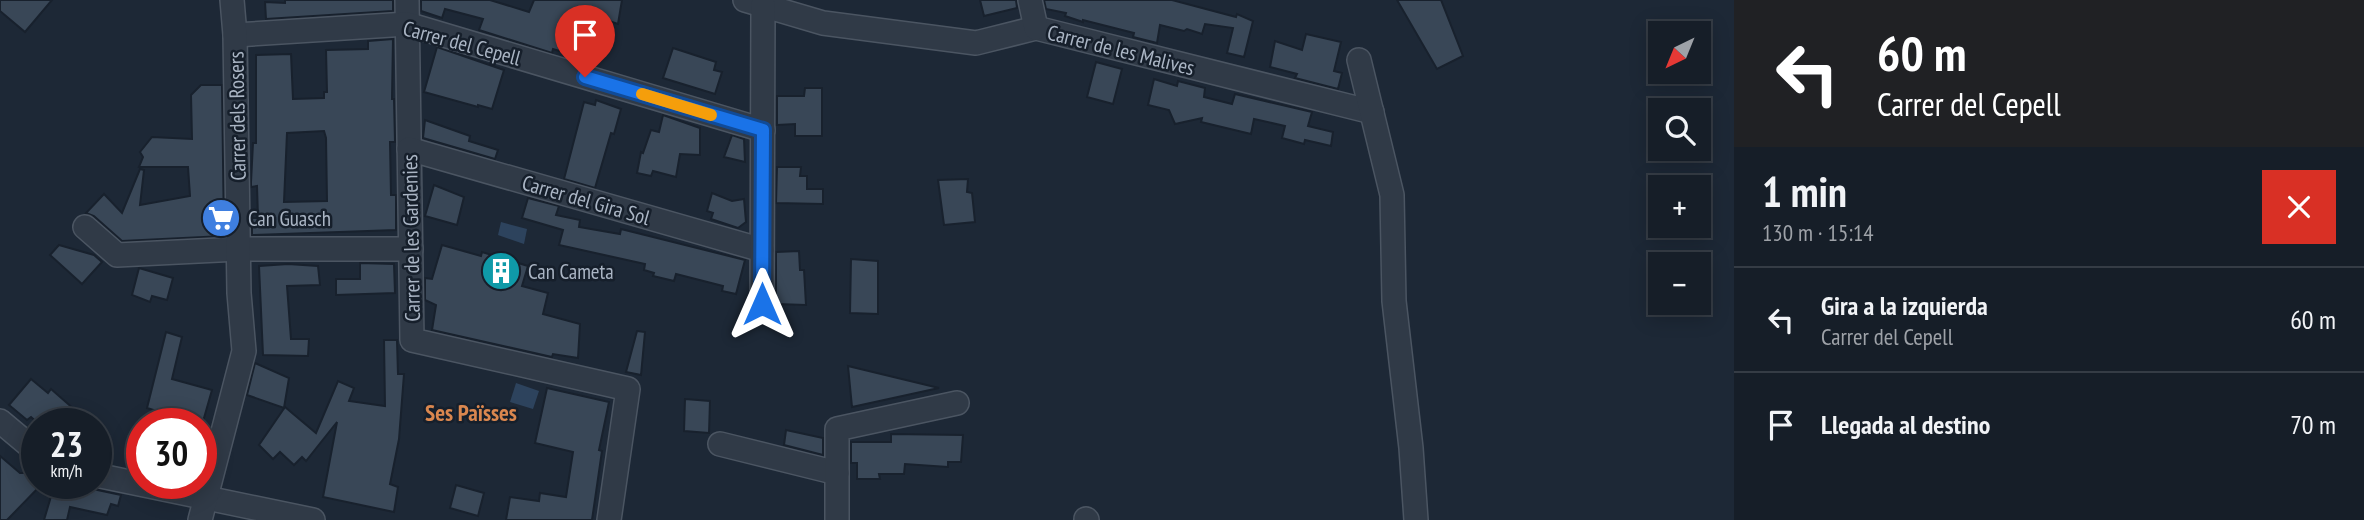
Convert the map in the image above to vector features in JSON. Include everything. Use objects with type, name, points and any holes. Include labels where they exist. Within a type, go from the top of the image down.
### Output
[{"type":"street","name":"Carrer dels Rosers","points":[[203,509],[244,351],[239,293],[236,35],[232,0]]},
{"type":"street","name":"Carrer de les Gardenies","points":[[407,0],[412,340],[628,389],[609,520]]},
{"type":"street","points":[[1030,0],[1036,28]]},
{"type":"street","points":[[754,3],[763,130],[762,304]]},
{"type":"street","name":"Carrer de les Malives","points":[[754,3],[823,23],[976,43],[1036,28],[1372,112]]},
{"type":"street","name":"Carrer del Cepell","points":[[236,35],[407,24],[763,130]]},
{"type":"street","points":[[1359,60],[1392,195],[1394,301],[1411,448],[1416,520]]},
{"type":"street","name":"Carrer del Gira Sol","points":[[409,149],[762,250]]},
{"type":"street","points":[[85,227],[117,255],[239,249],[411,250]]},
{"type":"street","points":[[837,520],[837,429],[957,403]]},
{"type":"street","points":[[0,421],[21,439]]},
{"type":"street","points":[[720,444],[837,473]]},
{"type":"street","points":[[112,480],[203,509],[313,520]]},
{"type":"water","points":[[501,222],[527,229],[524,244],[498,235]]},
{"type":"water","points":[[516,383],[539,391],[533,409],[510,402]]},
{"type":"building","points":[[0,0],[52,0],[25,32],[0,11]]},
{"type":"building","points":[[285,0],[393,0],[393,11],[266,19],[265,2],[285,3]]},
{"type":"building","points":[[421,0],[490,0],[529,12],[534,0],[622,0],[618,24],[578,11],[566,53],[553,49],[552,53],[479,30],[483,19],[445,9],[442,18],[421,11]]},
{"type":"building","points":[[980,0],[1016,0],[1017,8],[984,16]]},
{"type":"building","points":[[1044,0],[1172,0],[1236,17],[1237,14],[1253,21],[1244,57],[1227,53],[1233,28],[1205,24],[1202,34],[1160,25],[1157,43],[1133,37],[1134,33],[1083,22],[1065,16],[1066,13],[1046,9]]},
{"type":"building","points":[[1397,0],[1441,0],[1463,56],[1437,69]]},
{"type":"building","points":[[1306,34],[1341,42],[1334,71],[1342,73],[1338,89],[1295,78],[1297,74],[1270,67],[1275,41],[1302,50]]},
{"type":"building","points":[[393,39],[392,99],[395,142],[390,142],[391,195],[396,195],[396,230],[252,235],[252,218],[258,218],[257,186],[251,187],[253,143],[256,143],[256,55],[291,54],[293,99],[324,98],[324,92],[327,92],[326,50],[368,49],[368,41]],"holes":[[[324,131],[327,201],[284,202],[287,133]]]},
{"type":"building","points":[[437,47],[504,70],[492,109],[424,92]]},
{"type":"building","points":[[673,48],[716,62],[714,70],[722,72],[715,94],[663,78]]},
{"type":"building","points":[[1096,62],[1122,69],[1113,104],[1087,97]]},
{"type":"building","points":[[1154,79],[1177,86],[1178,81],[1205,88],[1204,97],[1232,104],[1235,94],[1312,112],[1308,126],[1333,132],[1331,146],[1305,140],[1304,144],[1282,138],[1285,126],[1254,119],[1251,134],[1201,122],[1202,118],[1175,124],[1169,110],[1148,105]]},
{"type":"building","points":[[201,85],[222,85],[224,236],[122,241],[94,216],[86,213],[104,194],[122,213],[140,169],[144,170],[140,205],[190,196],[188,167],[139,167],[143,157],[140,152],[152,137],[192,139],[191,95]]},
{"type":"building","points":[[805,88],[822,88],[822,136],[795,136],[795,124],[777,125],[777,96],[804,96]]},
{"type":"building","points":[[596,100],[621,109],[595,188],[564,179],[584,102],[595,105]]},
{"type":"building","points":[[663,115],[700,128],[700,155],[680,154],[676,177],[653,171],[651,176],[637,173],[641,152],[643,153],[651,130],[659,132]]},
{"type":"building","points":[[425,120],[470,136],[469,141],[498,150],[495,159],[423,138]]},
{"type":"building","points":[[732,135],[744,139],[745,162],[724,157]]},
{"type":"building","points":[[777,167],[801,167],[800,176],[807,176],[807,189],[823,189],[823,204],[776,203]]},
{"type":"building","points":[[968,179],[967,192],[972,193],[975,222],[944,225],[938,180]]},
{"type":"building","points":[[434,185],[464,197],[457,225],[425,216]]},
{"type":"building","points":[[712,193],[732,201],[744,199],[746,222],[738,228],[711,219],[713,213],[707,211]]},
{"type":"building","points":[[528,198],[559,206],[556,215],[580,220],[579,227],[620,234],[621,229],[745,260],[736,294],[722,291],[723,286],[676,274],[674,281],[653,276],[654,273],[644,270],[645,264],[559,245],[563,230],[522,218]]},
{"type":"building","points":[[59,245],[94,255],[102,262],[82,284],[50,255]]},
{"type":"building","points":[[442,245],[481,256],[482,252],[528,266],[522,286],[548,293],[543,314],[580,324],[578,358],[553,354],[552,357],[432,330],[436,305],[425,300],[425,278],[432,279]]},
{"type":"building","points":[[799,251],[800,270],[804,270],[806,305],[776,304],[776,252]]},
{"type":"building","points":[[851,259],[878,261],[878,314],[850,313]]},
{"type":"building","points":[[360,263],[394,264],[395,293],[336,295],[336,279],[360,279]]},
{"type":"building","points":[[259,266],[318,266],[320,285],[287,286],[291,339],[309,339],[308,356],[263,355]]},
{"type":"building","points":[[139,268],[173,278],[167,300],[152,296],[150,302],[132,295]]},
{"type":"building","points":[[637,331],[645,332],[641,375],[626,372]]},
{"type":"building","points":[[166,332],[182,337],[172,379],[212,390],[207,408],[147,408]]},
{"type":"building","points":[[384,340],[397,340],[398,374],[404,374],[399,439],[390,484],[398,487],[394,512],[323,497],[337,422],[306,461],[302,457],[294,465],[280,452],[273,459],[259,445],[285,407],[316,433],[338,381],[354,388],[349,401],[385,406]]},
{"type":"building","points":[[255,363],[289,378],[284,408],[247,395]]},
{"type":"building","points":[[848,366],[939,388],[852,407]]},
{"type":"building","points":[[31,379],[48,393],[51,389],[73,408],[21,408],[21,415],[9,405]]},
{"type":"building","points":[[547,388],[609,402],[599,450],[602,451],[592,520],[506,520],[510,497],[539,501],[540,493],[566,497],[573,452],[535,443]]},
{"type":"building","points":[[685,399],[710,401],[709,433],[684,431]]},
{"type":"building","points":[[786,430],[823,438],[823,455],[784,445]]},
{"type":"building","points":[[891,434],[963,435],[961,462],[948,462],[948,467],[905,464],[904,474],[879,474],[880,479],[857,479],[857,463],[851,463],[851,442],[891,442]]},
{"type":"building","points":[[0,456],[21,473],[21,499],[27,499],[7,520],[0,520]]},
{"type":"building","points":[[456,485],[484,493],[478,516],[450,508]]},
{"type":"building","points":[[112,493],[121,495],[118,506],[111,504],[107,515],[70,507],[67,520],[44,520],[50,499],[112,499]]},
{"type":"slow traffic","points":[[642,94],[711,115]]},
{"type":"place","name":"Can Guasch","points":[[221,218]]},
{"type":"place","name":"Can Cameta","points":[[501,271]]},
{"type":"district","name":"Ses Païsses","points":[[471,412]]},
{"type":"route","points":[[585,77],[763,130],[762,304]]}]
